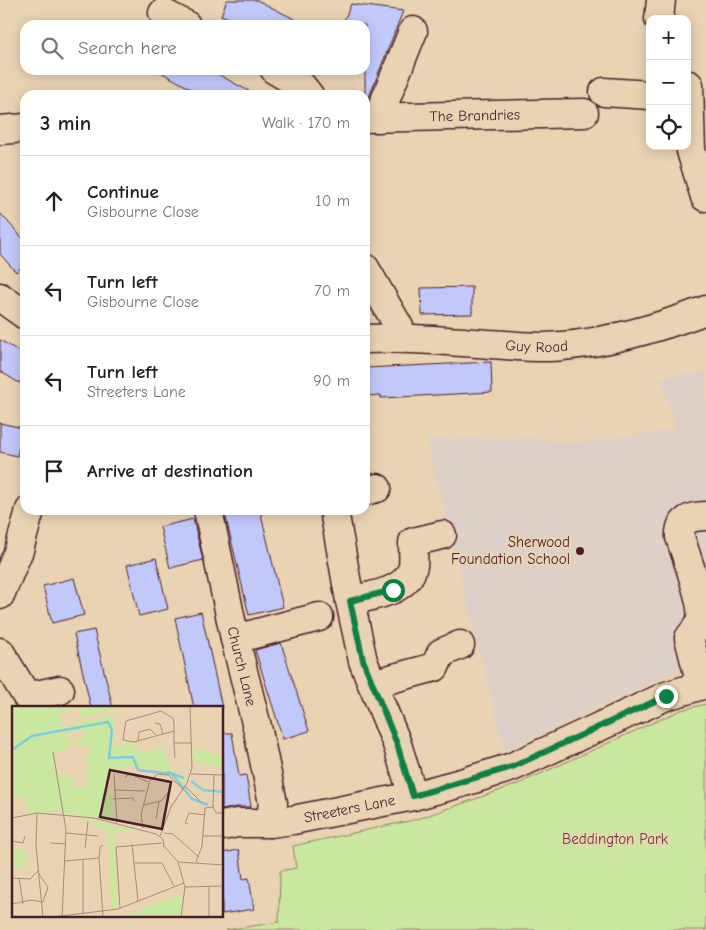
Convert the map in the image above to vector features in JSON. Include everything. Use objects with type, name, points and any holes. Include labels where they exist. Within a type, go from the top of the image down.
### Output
[{"type":"street","points":[[659,15],[661,0]]},
{"type":"street","points":[[163,13],[176,20]]},
{"type":"street","points":[[372,118],[413,31]]},
{"type":"street","points":[[284,75],[301,85],[304,90]]},
{"type":"street","points":[[604,92],[646,95]]},
{"type":"street","points":[[691,99],[705,197]]},
{"type":"street","name":"The Brandries","points":[[372,118],[584,113]]},
{"type":"street","points":[[0,130],[20,128]]},
{"type":"street","points":[[370,277],[403,338]]},
{"type":"street","points":[[0,298],[20,312]]},
{"type":"street","name":"Guy Road","points":[[370,339],[403,338],[537,347],[563,346],[614,337],[706,310]]},
{"type":"street","points":[[0,595],[19,550],[29,515]]},
{"type":"street","name":"Church Lane","points":[[209,515],[235,639],[258,730],[271,813]]},
{"type":"street","points":[[335,515],[350,601],[363,660],[397,744],[413,796]]},
{"type":"street","points":[[703,684],[688,638],[702,627],[700,605],[682,545],[680,528],[683,522],[688,519],[706,516]]},
{"type":"street","points":[[350,601],[393,590],[402,584],[413,566],[413,542],[442,535]]},
{"type":"street","points":[[235,639],[319,617]]},
{"type":"street","points":[[372,684],[434,667],[441,653],[460,645]]},
{"type":"street","points":[[0,652],[27,697],[60,690]]},
{"type":"street","name":"Streeters Lane","points":[[224,826],[271,813],[413,796],[512,767],[666,696],[703,684]]},
{"type":"shaded area","name":"Sherwood Foundation School","points":[[706,371],[706,658],[505,751],[426,439],[538,438],[564,443],[585,442],[676,429],[660,378]]},
{"type":"green space","name":"Beddington Park","points":[[706,704],[706,930],[226,930],[279,922],[280,871],[296,868],[293,846],[418,819],[518,784],[681,710]]},
{"type":"building","points":[[227,0],[257,0],[296,20],[234,20],[221,15]]},
{"type":"building","points":[[351,4],[403,11],[370,94],[370,90],[365,90],[365,75],[370,75],[370,20],[344,20]]},
{"type":"building","points":[[166,75],[219,75],[247,90],[193,90]]},
{"type":"building","points":[[0,213],[20,235],[20,268],[16,272],[0,254]]},
{"type":"building","points":[[472,287],[472,314],[422,315],[421,288]]},
{"type":"building","points":[[0,340],[20,352],[20,381],[19,383],[0,371]]},
{"type":"building","points":[[491,362],[492,392],[381,398],[381,395],[370,396],[370,368]]},
{"type":"building","points":[[0,423],[20,427],[20,442],[17,456],[0,452]]},
{"type":"building","points":[[225,515],[261,515],[283,607],[249,615]]},
{"type":"building","points":[[193,519],[203,560],[170,568],[160,527]]},
{"type":"building","points":[[156,558],[168,609],[139,616],[127,565]]},
{"type":"building","points":[[74,578],[84,615],[52,623],[43,586]]},
{"type":"building","points":[[201,612],[222,706],[194,706],[175,618]]},
{"type":"building","points":[[94,630],[113,706],[91,706],[74,634]]},
{"type":"building","points":[[281,643],[309,731],[283,739],[255,650]]},
{"type":"building","points":[[224,733],[232,733],[239,776],[246,775],[251,807],[224,810]]},
{"type":"building","points":[[239,850],[243,879],[249,878],[254,909],[224,914],[224,853]]},
{"type":"place","name":"Sherwood Foundation School","points":[[580,551]]},
{"type":"route","points":[[393,590],[350,601],[363,660],[397,744],[413,796],[512,767],[666,696]]}]
